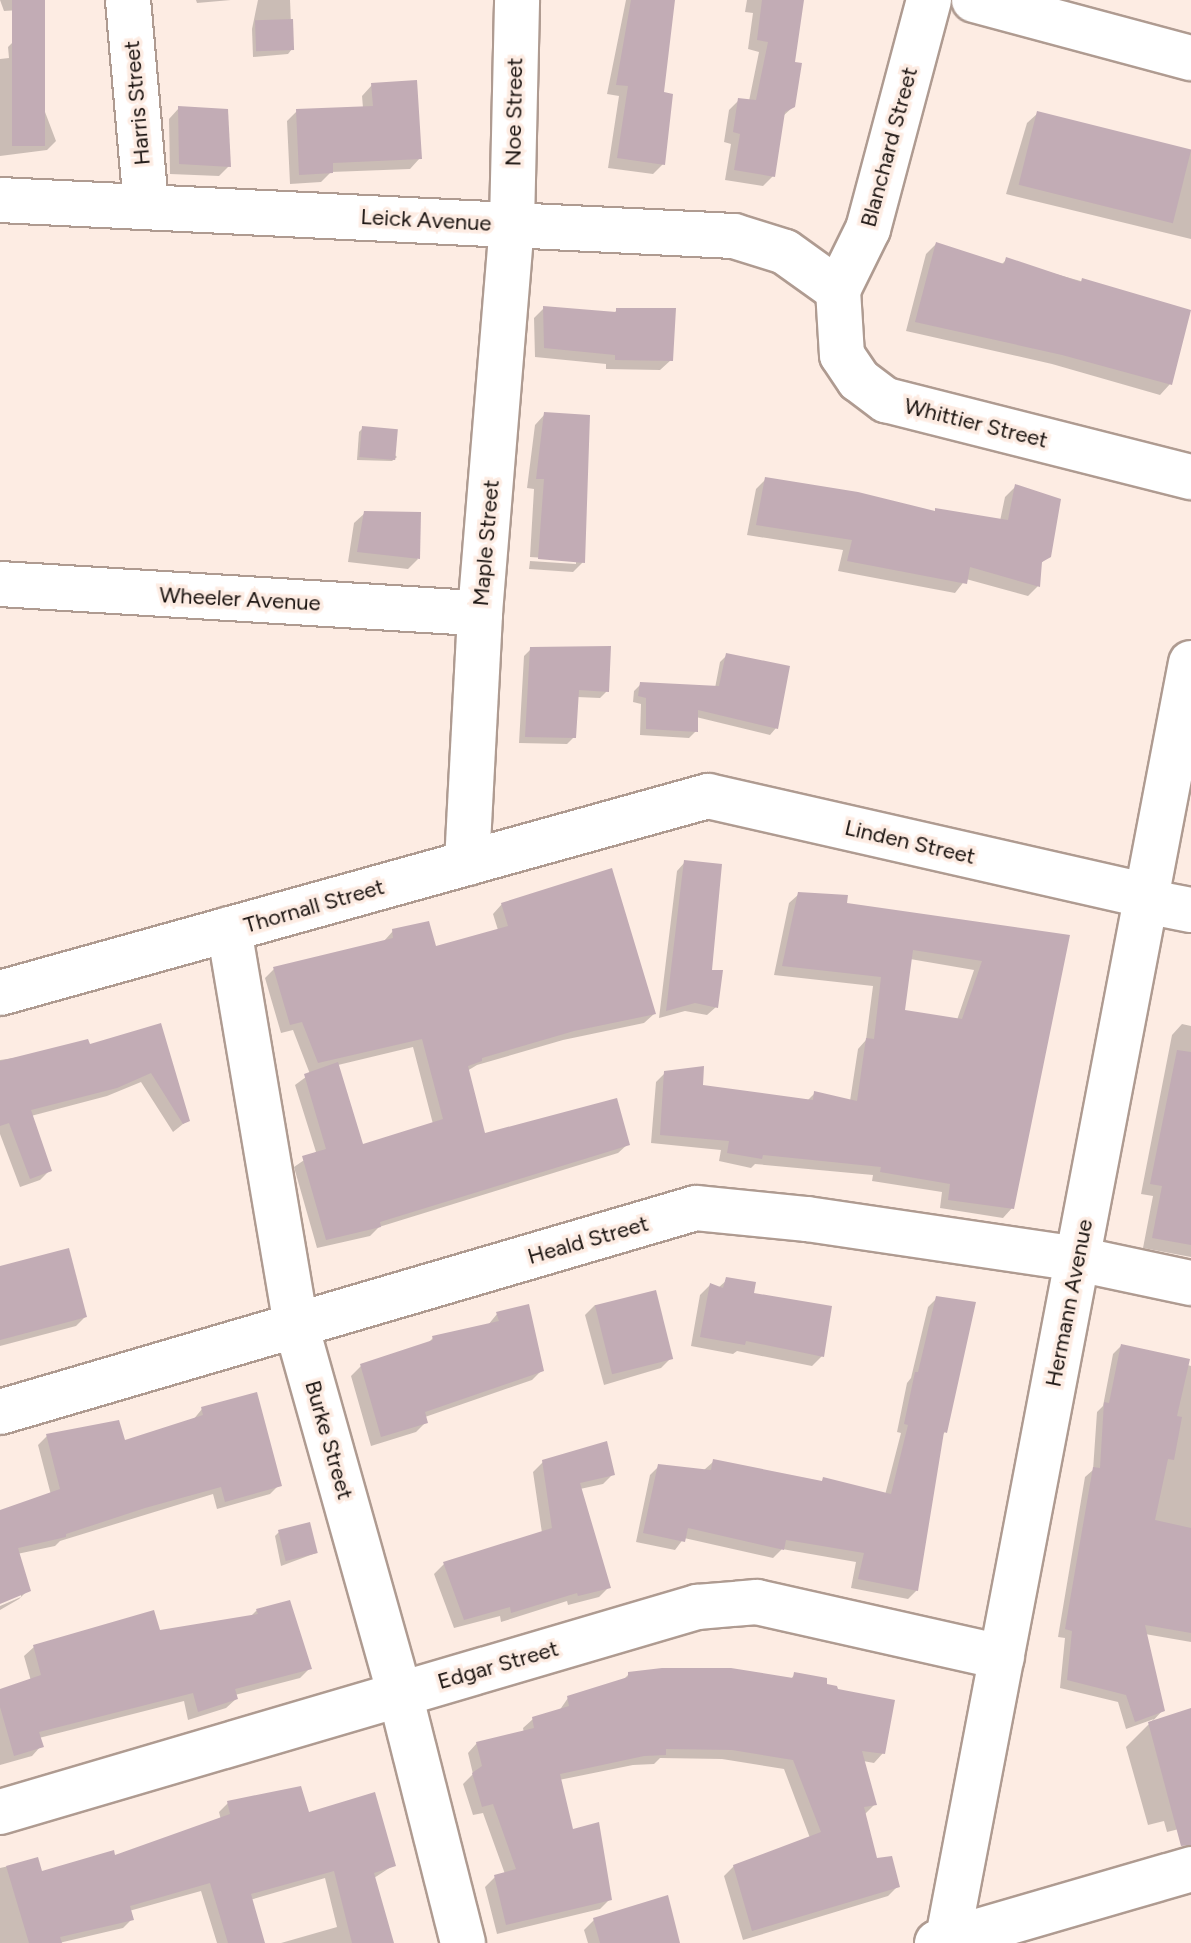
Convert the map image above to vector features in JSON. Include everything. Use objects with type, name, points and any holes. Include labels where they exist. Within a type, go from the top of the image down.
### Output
[{"type":"street","name":"Harris Street","points":[[128,0],[146,206]]},
{"type":"street","name":"Noe Street","points":[[512,224],[517,0]]},
{"type":"street","name":"Blanchard Street","points":[[838,290],[868,229],[929,0]]},
{"type":"street","points":[[974,0],[1191,58]]},
{"type":"street","name":"Leick Avenue","points":[[0,200],[734,236],[785,252],[838,290]]},
{"type":"street","name":"Maple Street","points":[[467,863],[480,613],[512,224]]},
{"type":"street","name":"Whittier Street","points":[[838,290],[842,355],[859,380],[886,400],[1191,477]]},
{"type":"street","name":"Wheeler Avenue","points":[[0,584],[480,613]]},
{"type":"street","name":"Hermann Avenue","points":[[944,1942],[1002,1657],[1191,663]]},
{"type":"street","name":"Linden Street","points":[[628,818],[708,796],[1147,896],[1155,903],[1191,910]]},
{"type":"street","name":"Thornall Street","points":[[0,993],[628,818]]},
{"type":"street","name":"Burke Street","points":[[229,929],[296,1325],[400,1694],[463,1943]]},
{"type":"street","name":"Heald Street","points":[[0,1412],[696,1208],[807,1219],[1078,1259],[1191,1283]]},
{"type":"street","name":"Edgar Street","points":[[0,1812],[697,1607],[757,1602],[1002,1657]]},
{"type":"street","points":[[944,1942],[1191,1869]]},
{"type":"building","points":[[12,0],[45,0],[45,146],[12,146]]},
{"type":"building","points":[[631,0],[675,0],[664,92],[673,94],[665,165],[617,158],[628,86],[616,85]]},
{"type":"building","points":[[762,0],[804,0],[795,62],[802,63],[795,107],[785,112],[775,177],[734,170],[740,134],[733,132],[738,98],[756,100],[768,42],[757,40]]},
{"type":"building","points":[[293,19],[294,50],[256,51],[255,20]]},
{"type":"building","points":[[417,80],[422,159],[333,163],[333,173],[299,175],[296,109],[373,106],[371,83]]},
{"type":"building","points":[[178,106],[228,109],[231,167],[179,164]]},
{"type":"building","points":[[1037,111],[1191,149],[1173,223],[1019,185]]},
{"type":"building","points":[[936,242],[1004,264],[1006,257],[1081,282],[1082,278],[1191,310],[1172,385],[1062,355],[915,322]]},
{"type":"building","points":[[543,306],[616,312],[616,308],[676,308],[673,361],[615,360],[615,355],[544,348]]},
{"type":"building","points":[[544,412],[590,415],[585,563],[538,559],[544,479],[536,479]]},
{"type":"building","points":[[362,426],[398,429],[395,460],[359,457]]},
{"type":"building","points":[[765,477],[858,492],[935,511],[935,508],[1008,520],[1015,484],[1061,499],[1051,557],[1042,562],[1040,587],[970,567],[967,584],[847,561],[852,540],[756,525]]},
{"type":"building","points":[[364,511],[421,512],[420,559],[357,552]]},
{"type":"building","points":[[611,646],[609,692],[579,690],[576,738],[525,737],[530,647]]},
{"type":"building","points":[[726,653],[790,666],[778,729],[698,710],[698,732],[646,729],[646,698],[638,696],[640,682],[719,686]]},
{"type":"building","points":[[684,860],[722,864],[712,970],[723,970],[718,1008],[695,1003],[666,1011]]},
{"type":"building","points":[[612,868],[656,1014],[574,1031],[482,1058],[482,1061],[468,1066],[485,1133],[617,1098],[630,1145],[380,1222],[381,1227],[326,1240],[302,1156],[326,1149],[304,1074],[338,1062],[363,1144],[443,1119],[422,1039],[318,1063],[302,1022],[290,1025],[273,967],[393,938],[392,929],[429,921],[436,946],[508,926],[501,903]]},
{"type":"building","points":[[798,892],[848,895],[847,903],[1070,935],[1014,1209],[948,1200],[950,1184],[880,1172],[881,1167],[763,1155],[762,1159],[727,1153],[729,1141],[660,1135],[664,1071],[704,1066],[703,1085],[813,1100],[814,1091],[857,1101],[866,1038],[874,1039],[881,977],[782,966]],"holes":[[[913,950],[982,961],[962,1019],[905,1010]]]},
{"type":"building","points":[[161,1023],[190,1121],[183,1124],[151,1073],[117,1088],[31,1110],[52,1171],[30,1179],[9,1123],[0,1126],[0,1061],[88,1039],[90,1044]]},
{"type":"building","points":[[1177,1050],[1191,1052],[1191,1245],[1152,1238],[1162,1186],[1150,1184]]},
{"type":"building","points":[[69,1248],[87,1317],[0,1340],[0,1266]]},
{"type":"building","points":[[726,1277],[756,1282],[754,1293],[832,1306],[824,1357],[746,1341],[745,1345],[700,1337],[710,1283],[723,1288]]},
{"type":"building","points":[[656,1290],[673,1359],[612,1374],[595,1305]]},
{"type":"building","points":[[936,1296],[976,1302],[947,1433],[944,1432],[918,1591],[858,1579],[864,1553],[786,1540],[784,1550],[688,1528],[685,1542],[643,1533],[658,1464],[711,1470],[713,1459],[822,1481],[823,1477],[891,1494],[908,1425],[904,1424],[915,1372],[918,1372]]},
{"type":"building","points":[[529,1304],[544,1371],[425,1412],[428,1423],[381,1437],[360,1364],[433,1340],[432,1336],[499,1321],[496,1312]]},
{"type":"building","points":[[1121,1344],[1190,1359],[1177,1416],[1182,1417],[1174,1460],[1168,1459],[1155,1520],[1191,1528],[1191,1633],[1145,1625],[1165,1711],[1135,1722],[1126,1695],[1067,1680],[1072,1631],[1065,1629],[1093,1467],[1100,1468],[1104,1402],[1109,1403]]},
{"type":"building","points":[[257,1392],[282,1486],[225,1502],[221,1487],[145,1508],[66,1534],[66,1537],[18,1548],[31,1591],[0,1604],[0,1510],[60,1489],[46,1434],[119,1420],[125,1440],[203,1415],[201,1407]]},
{"type":"building","points":[[607,1441],[615,1475],[580,1483],[611,1588],[578,1596],[577,1593],[511,1613],[510,1607],[464,1620],[443,1562],[552,1528],[542,1460]]},
{"type":"building","points":[[310,1522],[318,1553],[286,1561],[278,1530]]},
{"type":"building","points":[[290,1600],[312,1669],[235,1689],[238,1699],[198,1712],[193,1693],[39,1732],[44,1747],[14,1756],[0,1707],[0,1689],[41,1675],[33,1645],[154,1610],[160,1630],[258,1614],[256,1609]]},
{"type":"building","points":[[662,1668],[731,1668],[793,1678],[794,1672],[827,1678],[827,1684],[838,1689],[895,1700],[885,1754],[862,1751],[877,1805],[864,1807],[877,1858],[892,1856],[900,1887],[752,1931],[733,1865],[821,1832],[793,1760],[732,1750],[666,1749],[666,1755],[644,1756],[560,1774],[573,1829],[599,1822],[612,1900],[506,1925],[494,1875],[516,1869],[493,1804],[482,1807],[472,1773],[482,1766],[476,1742],[534,1728],[532,1717],[569,1706],[567,1696],[628,1677],[628,1672]]},
{"type":"building","points":[[1191,1708],[1191,1845],[1181,1846],[1148,1722]]},
{"type":"building","points":[[301,1786],[309,1812],[375,1792],[396,1866],[374,1873],[394,1943],[352,1943],[334,1871],[251,1894],[265,1943],[228,1943],[210,1883],[130,1906],[134,1920],[60,1937],[62,1943],[29,1943],[6,1866],[38,1857],[42,1871],[114,1850],[115,1855],[230,1814],[227,1801]]},
{"type":"building","points":[[668,1895],[680,1943],[600,1943],[593,1918]]}]
